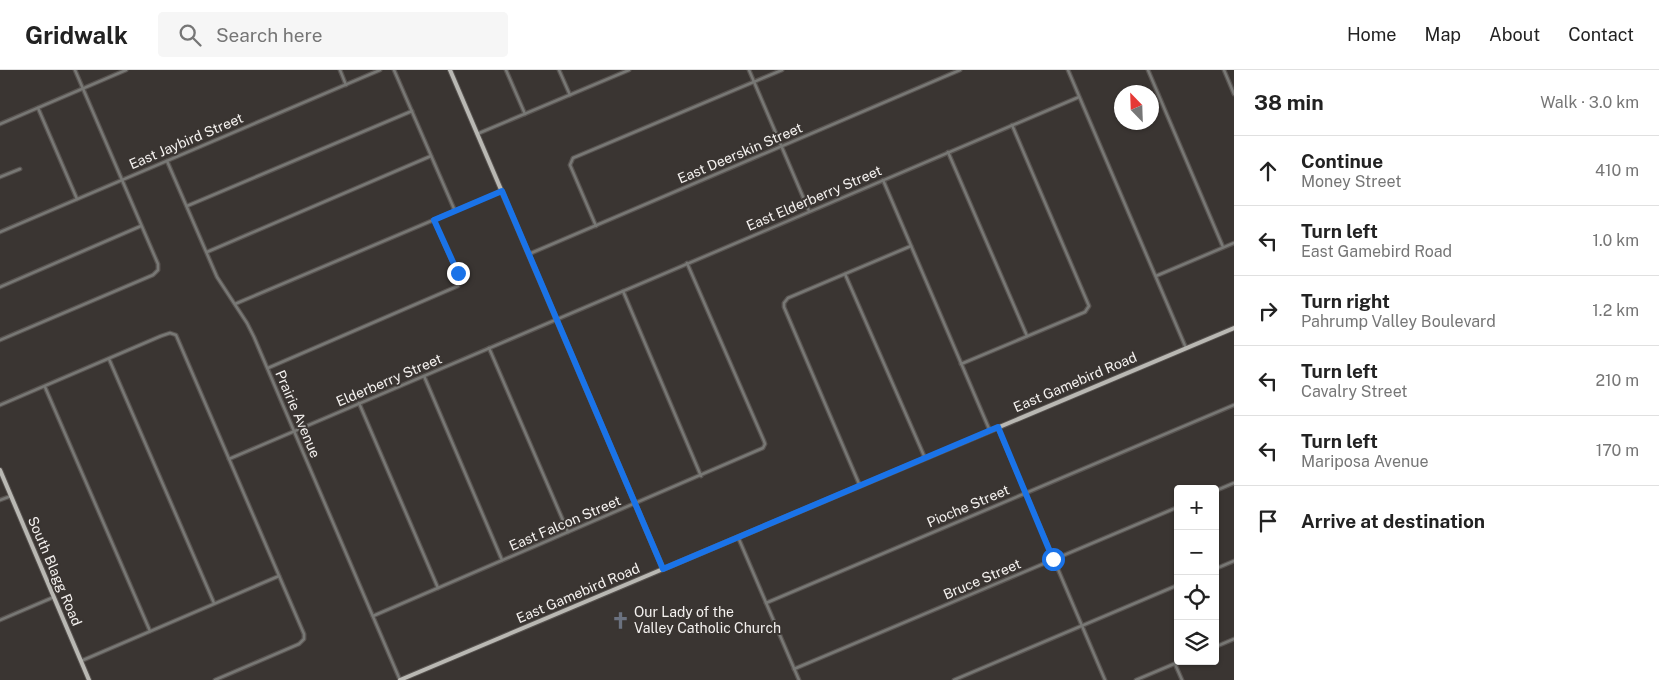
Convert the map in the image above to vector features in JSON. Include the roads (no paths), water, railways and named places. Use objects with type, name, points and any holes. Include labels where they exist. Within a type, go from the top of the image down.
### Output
[{"type":"main road","points":[[450,70],[663,569]]},
{"type":"main road","name":"East Gamebird Road","points":[[400,680],[1234,328]]},
{"type":"main road","name":"South Blagg Road","points":[[0,470],[89,680]]},
{"type":"street","points":[[0,340],[153,275],[158,270],[158,264],[75,70]]},
{"type":"street","points":[[0,124],[126,70]]},
{"type":"street","points":[[340,70],[346,84]]},
{"type":"street","name":"East Jaybird Street","points":[[1,231],[380,70]]},
{"type":"street","points":[[394,70],[454,211]]},
{"type":"street","points":[[506,70],[525,114]]},
{"type":"street","points":[[559,70],[570,95]]},
{"type":"street","points":[[477,134],[629,70]]},
{"type":"street","points":[[749,70],[809,211]]},
{"type":"street","points":[[596,226],[573,174],[571,162],[573,158],[782,70]]},
{"type":"street","name":"East Deerskin Street","points":[[529,254],[960,70]]},
{"type":"street","points":[[1068,70],[1186,348]]},
{"type":"street","points":[[1148,70],[1223,247]]},
{"type":"street","points":[[1224,70],[1234,94]]},
{"type":"street","name":"East Elderberry Street","points":[[557,319],[1079,97]]},
{"type":"street","points":[[38,108],[77,199]]},
{"type":"street","points":[[187,206],[412,111]]},
{"type":"street","points":[[961,364],[1085,312],[1089,306],[1012,125]]},
{"type":"street","points":[[948,152],[1027,336]]},
{"type":"street","points":[[206,252],[431,156]]},
{"type":"street","name":"Prairie Avenue","points":[[167,161],[217,277],[250,329],[400,680]]},
{"type":"street","points":[[0,177],[20,169]]},
{"type":"street","points":[[883,180],[990,431]]},
{"type":"street","points":[[235,304],[502,191]]},
{"type":"street","points":[[267,368],[454,288],[459,284],[458,273],[434,220]]},
{"type":"street","points":[[0,287],[142,226]]},
{"type":"street","points":[[0,227],[1,231]]},
{"type":"street","points":[[1156,276],[1234,243]]},
{"type":"street","points":[[860,486],[784,307],[784,301],[911,246]]},
{"type":"street","name":"East Falcon Street","points":[[373,616],[702,476],[764,447],[764,441],[687,264]]},
{"type":"street","points":[[845,273],[925,458]]},
{"type":"street","points":[[623,291],[702,476]]},
{"type":"street","name":"Elderberry Street","points":[[229,459],[557,319]]},
{"type":"street","points":[[0,405],[167,334],[173,334],[178,338],[303,631],[304,640],[299,644],[215,680]]},
{"type":"street","points":[[489,348],[568,532]]},
{"type":"street","points":[[109,358],[214,603]]},
{"type":"street","points":[[424,376],[502,560]]},
{"type":"street","points":[[45,386],[150,631]]},
{"type":"street","points":[[359,404],[438,588]]},
{"type":"street","name":"Pioche Street","points":[[766,603],[1234,405]]},
{"type":"street","points":[[998,427],[1105,680]]},
{"type":"street","points":[[1219,489],[1234,483]]},
{"type":"street","points":[[0,500],[11,496]]},
{"type":"street","name":"Bruce Street","points":[[794,669],[1174,509]]},
{"type":"street","points":[[738,537],[799,680]]},
{"type":"street","points":[[1219,567],[1234,561]]},
{"type":"street","points":[[81,661],[279,576]]},
{"type":"street","points":[[954,680],[1174,587]]},
{"type":"street","points":[[0,620],[54,597]]},
{"type":"street","points":[[1219,645],[1234,639]]},
{"type":"street","points":[[1136,680],[1174,664]]},
{"type":"street","points":[[1175,665],[1182,680]]},
{"type":"place","name":"Our Lady of the Valley Catholic Church","points":[[620,620]]}]
